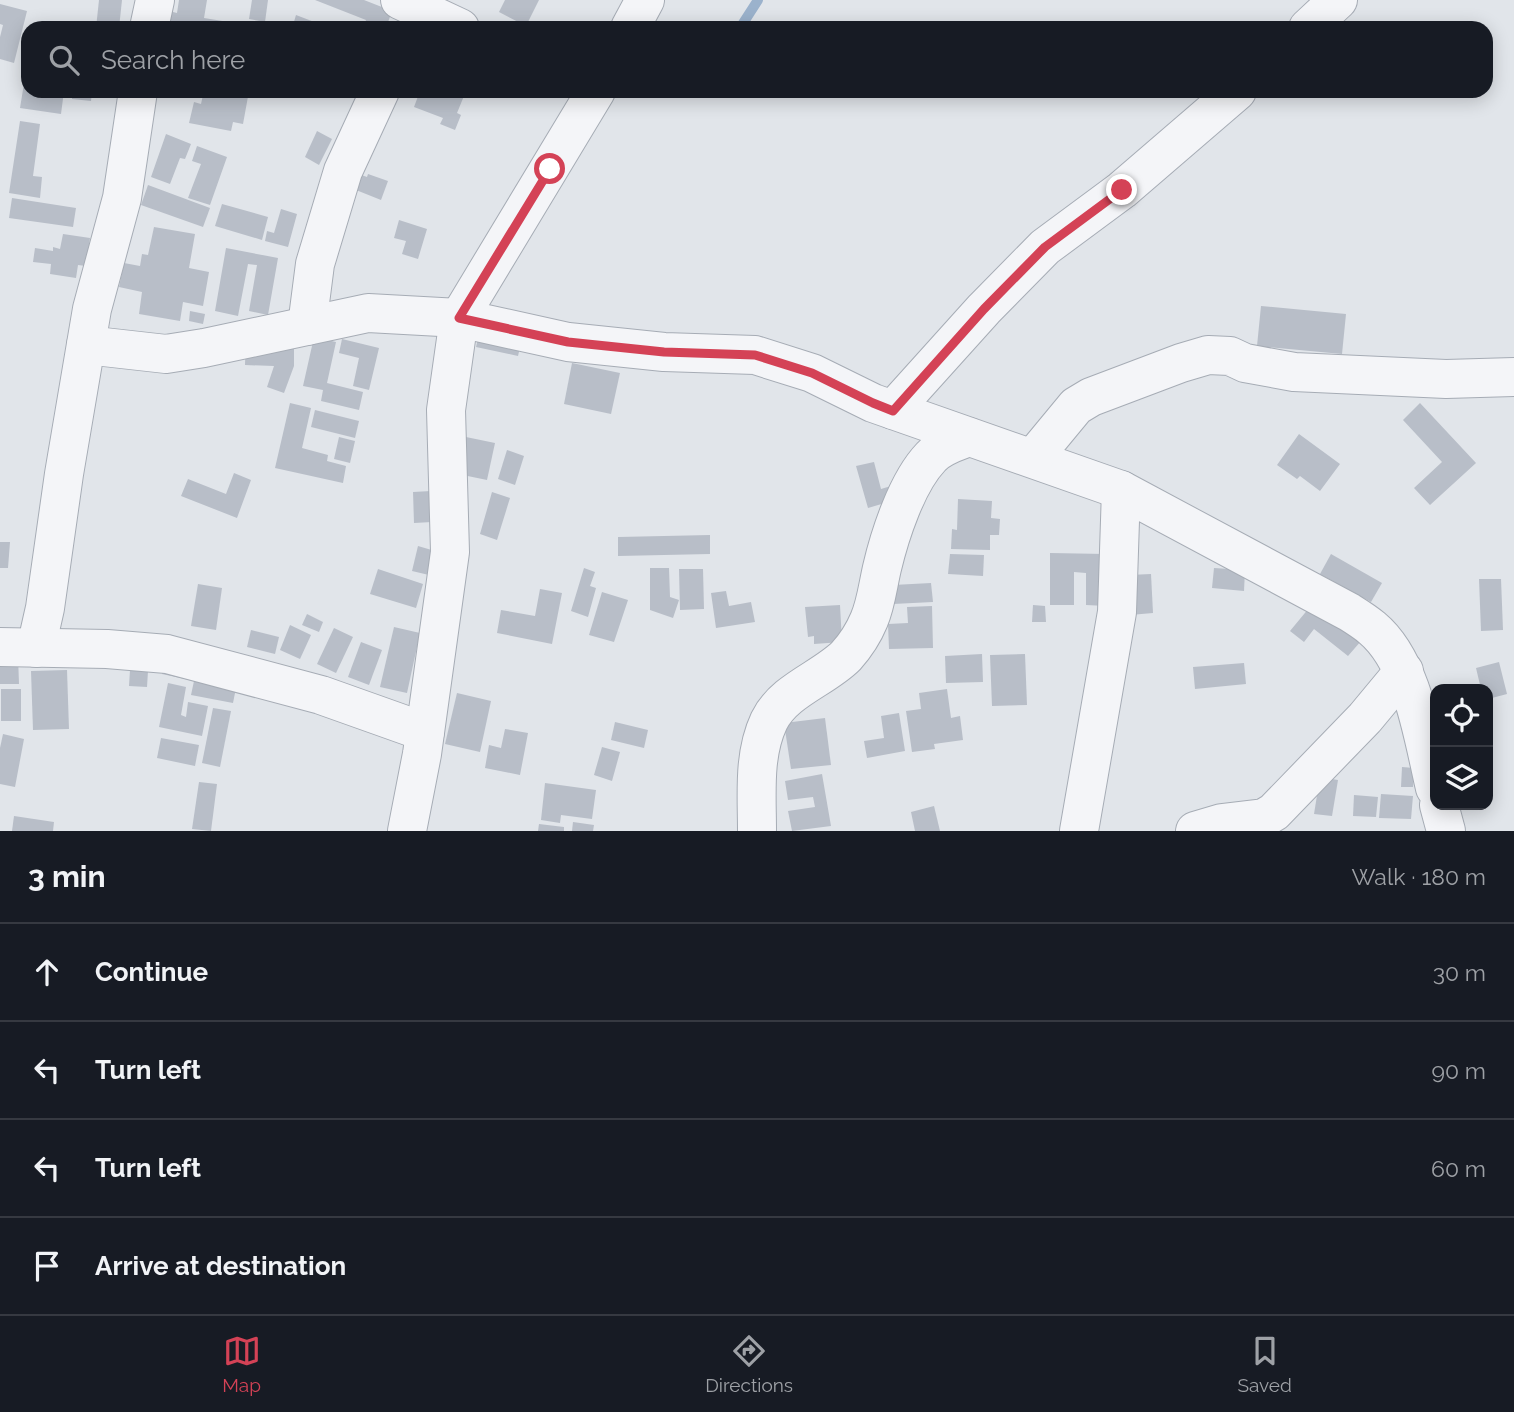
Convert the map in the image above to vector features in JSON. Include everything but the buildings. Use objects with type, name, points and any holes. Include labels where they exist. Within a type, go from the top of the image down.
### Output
[{"type":"street","points":[[150,21],[155,0]]},
{"type":"street","points":[[634,21],[645,0]]},
{"type":"street","points":[[1316,21],[1338,0]]},
{"type":"street","points":[[409,12],[438,21]]},
{"type":"street","points":[[18,648],[45,608],[64,474],[92,310],[122,198],[137,98]]},
{"type":"street","points":[[307,326],[315,264],[343,171],[377,98]]},
{"type":"street","points":[[407,831],[425,732],[450,552],[446,410],[459,318],[592,98]]},
{"type":"street","points":[[893,411],[984,309],[1045,247],[1122,190],[1229,98]]},
{"type":"street","points":[[86,345],[166,354],[368,313],[459,318],[568,342],[664,352],[755,355],[812,373],[893,411],[1121,490],[1349,612],[1373,628],[1388,645],[1404,671],[1430,767]]},
{"type":"street","points":[[1033,458],[1076,406],[1091,397],[1208,355],[1230,356],[1245,363],[1294,372],[1446,379],[1514,377]]},
{"type":"street","points":[[757,831],[757,761],[769,720],[785,699],[847,655],[870,618],[886,551],[905,500],[921,470],[932,455],[947,445],[969,437]]},
{"type":"street","points":[[1079,831],[1117,612],[1121,490]]},
{"type":"street","points":[[18,648],[107,649],[167,654],[321,695],[425,732]]},
{"type":"street","points":[[1195,831],[1222,823],[1264,817],[1274,812],[1365,718],[1404,671]]},
{"type":"street","points":[[1440,810],[1446,831]]},
{"type":"waterway","points":[[744,21],[758,0]]},
{"type":"route","points":[[550,169],[459,318],[568,342],[664,352],[755,355],[812,373],[893,411],[984,309],[1045,247],[1122,190]]}]
